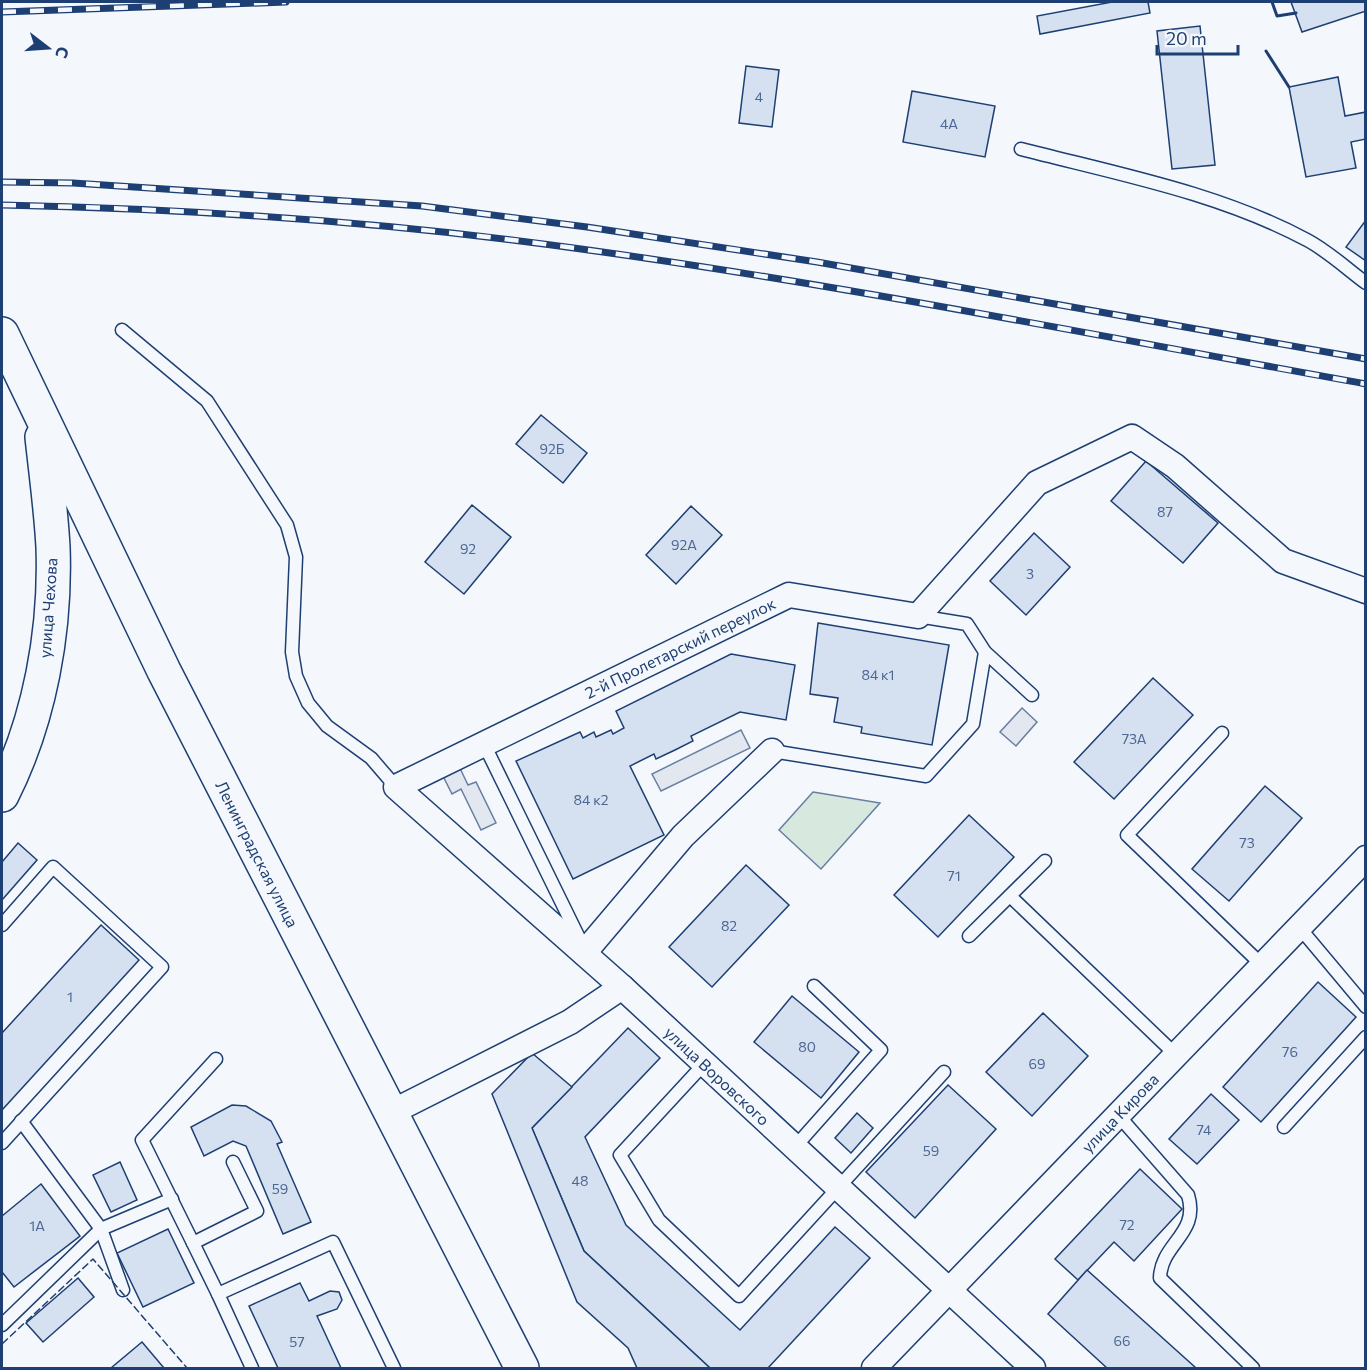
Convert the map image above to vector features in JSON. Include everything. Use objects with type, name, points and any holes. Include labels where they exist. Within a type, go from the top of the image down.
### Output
[{"type":"main road","name":"Ленинградская улица","points":[[2,334],[164,670],[522,1368]]},
{"type":"main road","name":"улица Чехова","points":[[2,795],[28,728],[41,682],[48,641],[53,546],[40,415]]},
{"type":"street","points":[[918,616],[1037,483],[1132,437],[1174,466],[1283,561],[1365,591]]},
{"type":"street","name":"2-й Пролетарский переулок","points":[[396,788],[789,595],[918,616]]},
{"type":"street","points":[[585,952],[683,836],[772,751]]},
{"type":"street","name":"улица Воровского","points":[[396,788],[585,952],[948,1292],[1033,1368]]},
{"type":"street","name":"улица Кирова","points":[[874,1368],[1365,858]]},
{"type":"street","points":[[390,1113],[570,1022],[622,987]]},
{"type":"lane","points":[[1021,149],[1197,195],[1253,214],[1309,241],[1365,284]]},
{"type":"lane","points":[[122,330],[207,401],[287,525],[296,557],[292,652],[296,676],[308,703],[327,726],[371,758],[396,788]]},
{"type":"lane","points":[[918,616],[967,624],[985,652],[1032,695]]},
{"type":"lane","points":[[772,751],[927,776],[973,724],[985,652]]},
{"type":"lane","points":[[1222,733],[1127,835],[1262,966]]},
{"type":"lane","points":[[484,744],[585,952]]},
{"type":"lane","points":[[969,936],[1045,861]]},
{"type":"lane","points":[[2,925],[53,867],[162,967],[2,1143]]},
{"type":"lane","points":[[1010,896],[1176,1054]]},
{"type":"lane","points":[[1299,927],[1365,1007]]},
{"type":"lane","points":[[794,1148],[881,1050],[814,986]]},
{"type":"lane","points":[[1284,1127],[1365,1037]]},
{"type":"lane","points":[[216,1059],[142,1140],[219,1294],[252,1368]]},
{"type":"lane","points":[[704,1064],[620,1155],[659,1220],[739,1296],[944,1072]]},
{"type":"lane","points":[[1118,1116],[1188,1195],[1192,1209],[1189,1222],[1161,1265],[1160,1278],[1253,1368]]},
{"type":"lane","points":[[21,1122],[101,1229],[123,1290]]},
{"type":"lane","points":[[193,1243],[257,1211],[233,1162]]},
{"type":"lane","points":[[2,1325],[101,1229],[172,1199]]},
{"type":"lane","points":[[219,1294],[333,1242],[394,1368]]},
{"type":"shaded area","points":[[1022,708],[1037,722],[1016,746],[1000,732]]},
{"type":"shaded area","points":[[741,730],[750,748],[661,791],[652,774]]},
{"type":"shaded area","points":[[458,764],[468,785],[476,782],[496,823],[481,830],[461,789],[452,794],[441,772]]},
{"type":"shaded area","points":[[813,792],[880,803],[821,869],[779,830]]},
{"type":"building","points":[[1112,2],[1148,2],[1150,13],[1040,34],[1037,16]]},
{"type":"building","points":[[1291,2],[1366,2],[1366,11],[1302,32]]},
{"type":"building","points":[[1200,26],[1215,165],[1172,169],[1157,31]]},
{"type":"building","points":[[746,66],[779,70],[772,127],[739,123]]},
{"type":"building","points":[[1338,77],[1345,116],[1366,112],[1366,139],[1351,142],[1356,168],[1306,177],[1289,87]]},
{"type":"building","points":[[912,91],[995,106],[985,157],[903,142]]},
{"type":"building","points":[[1366,220],[1366,261],[1346,247]]},
{"type":"building","points":[[541,415],[587,453],[563,483],[516,444]]},
{"type":"building","points":[[1146,461],[1218,523],[1183,563],[1111,501]]},
{"type":"building","points":[[472,505],[511,537],[464,594],[425,562]]},
{"type":"building","points":[[691,506],[722,535],[676,584],[646,555]]},
{"type":"building","points":[[1034,533],[1070,567],[1026,615],[990,581]]},
{"type":"building","points":[[818,623],[949,645],[932,745],[861,733],[862,727],[834,722],[838,698],[810,694]]},
{"type":"building","points":[[731,654],[795,665],[786,720],[740,712],[691,736],[693,741],[675,750],[656,759],[654,754],[630,766],[664,835],[573,879],[516,761],[580,732],[583,738],[594,732],[596,737],[611,730],[613,734],[624,728],[616,711]]},
{"type":"building","points":[[1153,678],[1193,715],[1114,799],[1074,762]]},
{"type":"building","points":[[1265,786],[1302,818],[1229,901],[1192,869]]},
{"type":"building","points":[[969,815],[1014,857],[938,937],[894,895]]},
{"type":"building","points":[[18,843],[37,860],[2,900],[2,862]]},
{"type":"building","points":[[746,865],[789,905],[712,987],[669,947]]},
{"type":"building","points":[[101,925],[139,960],[2,1110],[2,1033]]},
{"type":"building","points":[[1318,982],[1356,1017],[1261,1122],[1223,1087]]},
{"type":"building","points":[[792,996],[859,1052],[821,1098],[754,1042]]},
{"type":"building","points":[[1043,1013],[1088,1056],[1032,1116],[986,1072]]},
{"type":"building","points":[[628,1028],[660,1058],[585,1137],[626,1225],[740,1330],[835,1227],[870,1258],[768,1368],[710,1368],[584,1251],[532,1128]]},
{"type":"building","points":[[532,1053],[572,1087],[532,1128],[584,1251],[710,1368],[637,1368],[628,1348],[577,1302],[492,1094]]},
{"type":"building","points":[[948,1085],[996,1129],[915,1218],[866,1172]]},
{"type":"building","points":[[1211,1094],[1239,1120],[1197,1164],[1169,1139]]},
{"type":"building","points":[[232,1105],[246,1106],[271,1121],[282,1142],[277,1144],[311,1222],[283,1234],[246,1146],[233,1141],[204,1156],[191,1127]]},
{"type":"building","points":[[857,1113],[873,1128],[851,1153],[835,1138]]},
{"type":"building","points":[[120,1162],[137,1200],[111,1212],[93,1175]]},
{"type":"building","points":[[1140,1169],[1182,1209],[1134,1261],[1114,1242],[1078,1280],[1055,1259]]},
{"type":"building","points":[[41,1184],[80,1236],[14,1287],[2,1272],[2,1216]]},
{"type":"building","points":[[168,1229],[194,1283],[143,1307],[117,1253]]},
{"type":"building","points":[[1087,1270],[1196,1368],[1107,1368],[1048,1314]]},
{"type":"building","points":[[78,1278],[94,1297],[43,1342],[26,1323]]},
{"type":"building","points":[[300,1283],[309,1301],[330,1291],[339,1292],[342,1300],[337,1309],[317,1316],[341,1368],[278,1368],[249,1306]]},
{"type":"building","points":[[142,1342],[164,1368],[111,1368]]},
{"type":"railway","points":[[2,12],[286,2]]},
{"type":"railway","points":[[2,182],[73,183],[422,206],[587,227],[817,262],[1366,359]]},
{"type":"railway","points":[[2,205],[292,218],[437,231],[581,249],[876,295],[1366,384]]},
{"type":"fence","points":[[2,1344],[93,1259],[187,1368]]},
{"type":"wall","points":[[1272,2],[1277,16],[1296,13]]},
{"type":"wall","points":[[1266,51],[1289,87]]}]
